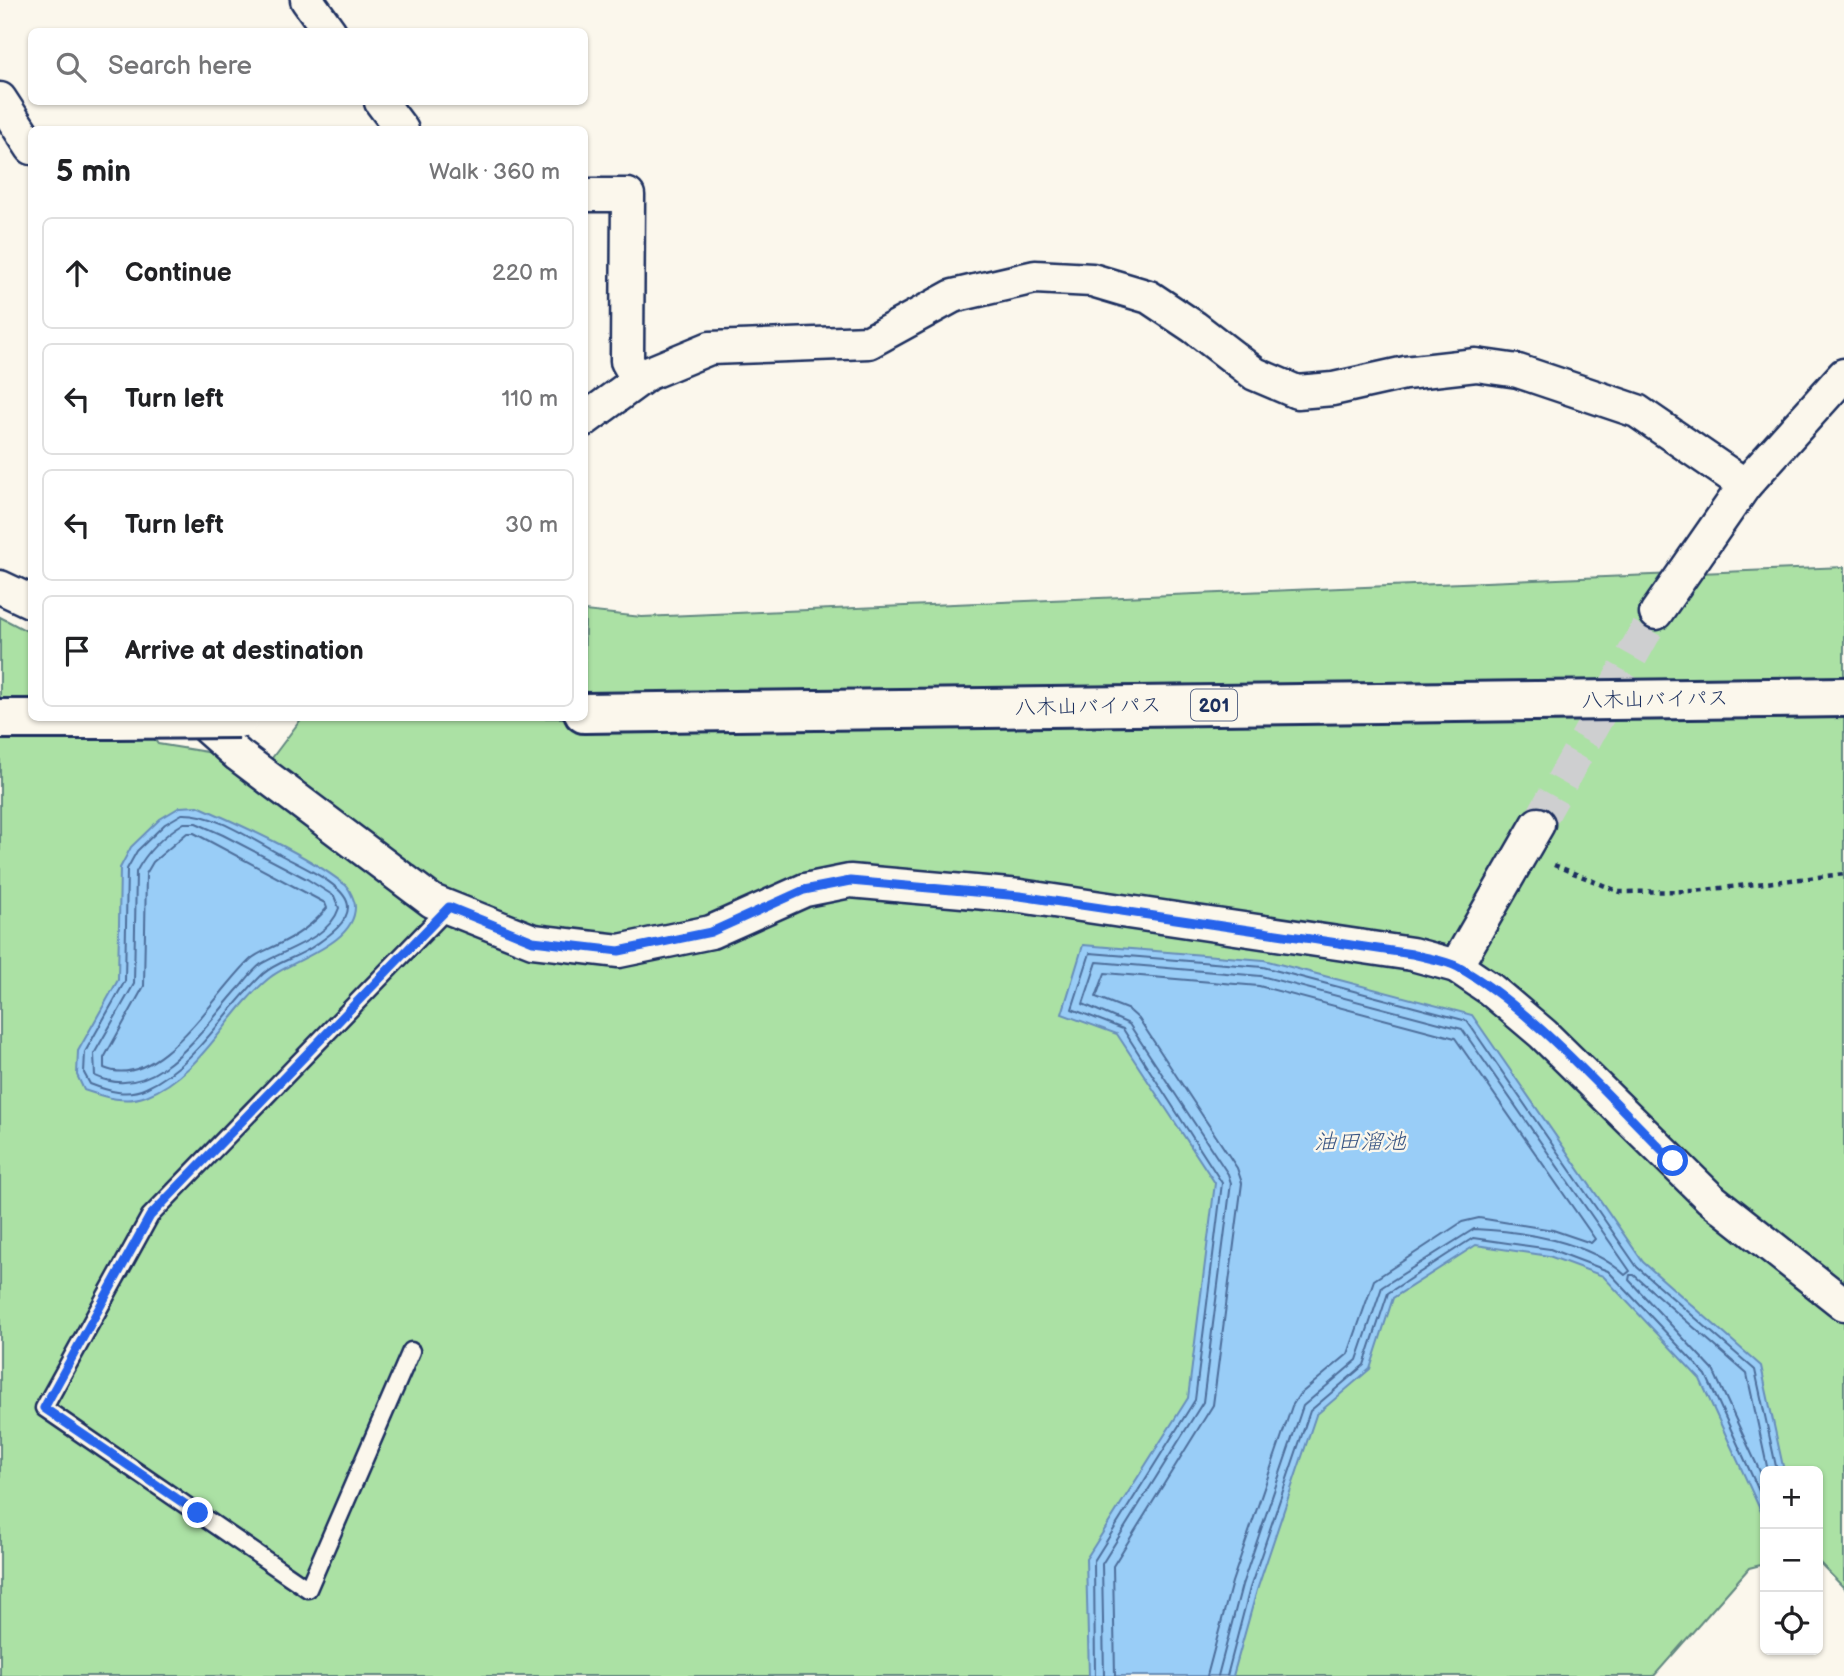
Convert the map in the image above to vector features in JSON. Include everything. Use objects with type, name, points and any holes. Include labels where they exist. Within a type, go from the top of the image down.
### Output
[{"type":"highway","name":"八木山バイパス","points":[[588,713],[1844,697]]},
{"type":"highway","points":[[0,719],[28,719]]},
{"type":"street","points":[[307,0],[327,28]]},
{"type":"street","points":[[0,99],[28,142]]},
{"type":"street","points":[[383,105],[399,126]]},
{"type":"street","points":[[588,195],[628,195],[627,361],[638,380]]},
{"type":"street","points":[[588,417],[638,380],[710,348],[869,342],[953,296],[1035,277],[1092,281],[1149,298],[1194,327],[1255,373],[1297,391],[1333,389],[1405,373],[1476,365],[1518,371],[1637,411],[1745,485]]},
{"type":"street","points":[[1657,613],[1745,485],[1844,374]]},
{"type":"street","points":[[0,587],[28,600]]},
{"type":"street","points":[[199,721],[238,755],[432,901],[533,941],[619,951],[711,932],[804,890],[850,881],[1033,897],[1412,954],[1456,966],[1490,989],[1543,1034],[1710,1198],[1844,1304]]},
{"type":"street","points":[[1456,966],[1531,837]]},
{"type":"lane","points":[[411,1351],[308,1589],[44,1408],[150,1216],[449,907]]},
{"type":"path","points":[[1531,837],[1620,892],[1695,891],[1844,874]]},
{"type":"green space","points":[[1844,567],[1844,1588],[1823,1566],[1823,1466],[1760,1466],[1760,1565],[1749,1568],[1654,1676],[0,1676],[0,617],[28,631],[28,721],[140,721],[158,744],[269,762],[300,721],[588,721],[588,611],[642,617]]},
{"type":"water","points":[[198,806],[293,851],[344,884],[355,904],[352,920],[344,932],[333,941],[268,979],[197,1059],[165,1086],[146,1096],[130,1099],[107,1097],[84,1090],[77,1075],[78,1051],[118,980],[120,868],[131,847],[160,819],[180,807]]},
{"type":"water","name":"油田溜池","points":[[1083,945],[1264,960],[1472,1015],[1643,1262],[1761,1366],[1783,1466],[1760,1466],[1760,1509],[1700,1379],[1603,1276],[1549,1256],[1476,1245],[1393,1298],[1370,1369],[1316,1415],[1257,1590],[1233,1676],[1089,1676],[1086,1559],[1188,1398],[1215,1183],[1117,1034],[1062,1014]]},
{"type":"tunnel","points":[[1538,824],[1656,613]]},
{"type":"route","points":[[198,1513],[44,1408],[150,1216],[449,907],[533,941],[619,951],[711,932],[804,890],[850,881],[1020,896],[1412,954],[1456,966],[1490,989],[1543,1034],[1673,1161]]}]
